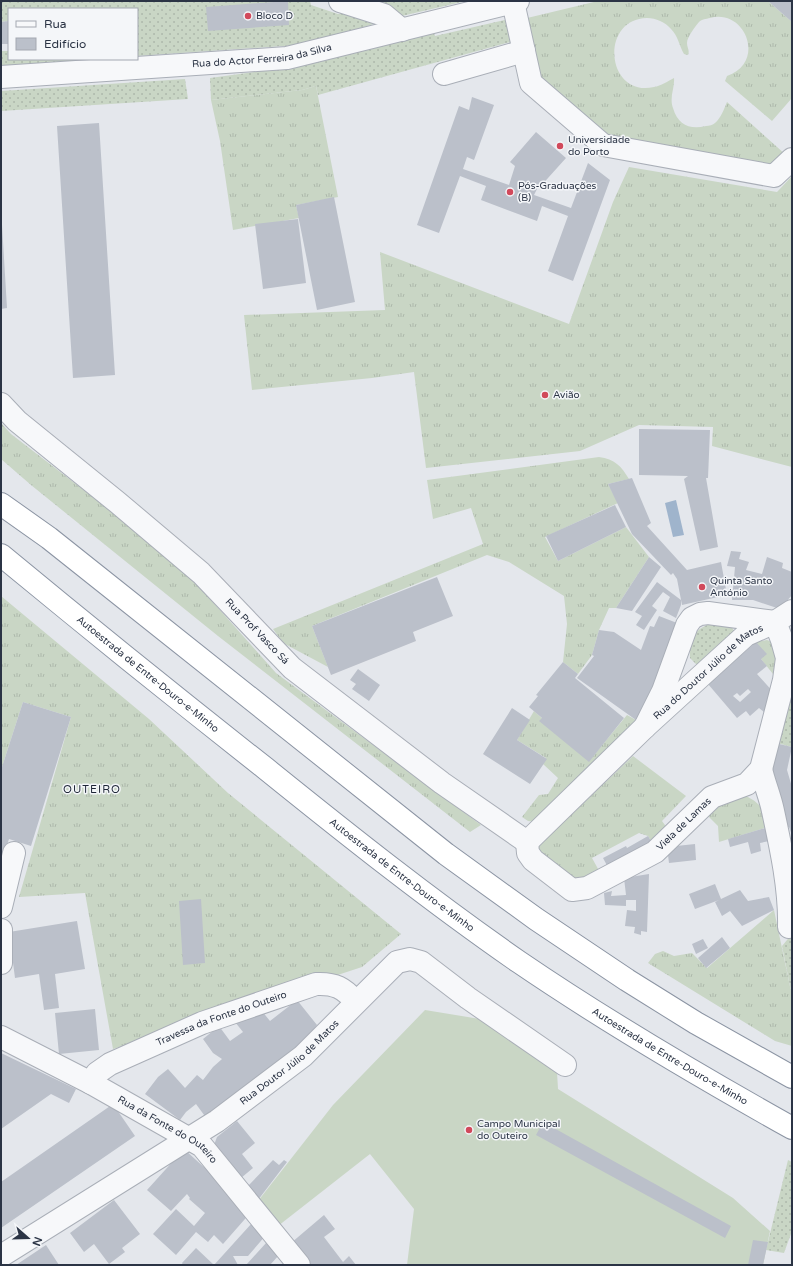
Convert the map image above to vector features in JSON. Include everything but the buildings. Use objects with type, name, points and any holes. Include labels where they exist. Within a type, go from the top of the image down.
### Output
[{"type":"highway","points":[[1,495],[49,538]]},
{"type":"highway","points":[[1,504],[49,538],[452,859],[536,919],[627,980],[696,1022],[792,1077]]},
{"type":"highway","points":[[1,554],[37,585]]},
{"type":"highway","points":[[1,561],[37,585]]},
{"type":"highway","name":"Autoestrada de Entre-Douro-e-Minho","points":[[37,585],[338,827],[458,918],[519,962],[612,1023],[686,1068],[792,1128]]},
{"type":"street","points":[[340,1],[384,15],[402,30]]},
{"type":"street","points":[[515,2],[531,83],[603,145],[774,176],[792,159]]},
{"type":"street","name":"Rua do Actor Ferreira da Silva","points":[[1,77],[273,60],[315,52],[515,2]]},
{"type":"street","points":[[444,74],[524,51]]},
{"type":"street","name":"Rua Prof Vasco Sá","points":[[1,404],[17,421],[117,502],[201,573],[292,668],[442,783],[527,842]]},
{"type":"street","name":"Rua do Doutor Júlio de Matos","points":[[645,727],[663,691],[683,635],[692,618],[700,614],[783,617]]},
{"type":"street","points":[[783,617],[782,640],[787,658],[784,680],[762,769],[764,785],[773,809],[790,906],[789,927]]},
{"type":"street","name":"Rua do Doutor Júlio de Matos","points":[[527,842],[645,727],[746,635],[783,617]]},
{"type":"street","name":"Viela de Lamas","points":[[527,842],[528,853],[533,860],[572,890],[587,888],[655,852],[712,797],[747,784],[762,769]]},
{"type":"street","points":[[1,907],[14,853]]},
{"type":"street","points":[[1,930],[1,963]]},
{"type":"street","name":"Rua Doutor Júlio de Matos","points":[[1,1256],[189,1137],[217,1121],[303,1056],[397,962],[410,959],[421,962],[468,998],[565,1065]]},
{"type":"street","name":"Travessa da Fonte do Outeiro","points":[[91,1082],[97,1073],[110,1064],[202,1023],[316,984],[328,983],[340,987],[356,1002]]},
{"type":"street","name":"Rua da Fonte do Outeiro","points":[[1,1036],[91,1082],[189,1137],[202,1146],[299,1265]]},
{"type":"green space","points":[[1,1],[310,1],[311,5],[340,14],[337,1],[466,1],[389,19],[335,36],[298,45],[138,56],[138,8],[8,8],[8,21],[1,22]]},
{"type":"green space","points":[[598,1],[768,1],[792,22],[792,98],[772,121],[725,81],[727,76],[739,69],[746,60],[748,49],[747,38],[741,28],[733,21],[722,17],[704,19],[700,21],[688,38],[688,55],[684,54],[675,35],[666,24],[650,18],[632,22],[621,31],[615,43],[614,57],[618,70],[626,81],[638,87],[654,87],[662,85],[674,78],[672,104],[678,119],[685,125],[690,127],[700,127],[713,124],[721,116],[727,102],[786,155],[773,171],[602,135],[538,79],[523,19]]},
{"type":"green space","points":[[509,19],[514,41],[318,95],[316,86],[302,90],[211,100],[210,78],[307,65],[434,33],[435,36]]},
{"type":"green space","points":[[1,51],[8,51],[8,60],[91,60],[1,68]]},
{"type":"green space","points":[[185,79],[188,99],[1,111],[1,91]]},
{"type":"green space","points":[[316,86],[338,197],[296,205],[299,218],[233,230],[220,141],[211,100],[302,90]]},
{"type":"green space","points":[[629,167],[777,192],[792,176],[792,467],[712,446],[713,427],[639,425],[580,451],[426,468],[414,372],[372,378],[252,390],[244,315],[385,310],[380,252],[569,324],[613,202]]},
{"type":"green space","points":[[1,423],[11,434],[120,518],[194,581],[276,673],[481,825],[470,832],[218,636],[31,485],[1,459]]},
{"type":"green space","points":[[599,457],[613,461],[623,470],[629,479],[608,484],[618,503],[545,537],[558,561],[626,527],[649,557],[616,608],[609,608],[599,630],[592,655],[578,674],[563,662],[567,624],[564,596],[509,562],[487,555],[312,626],[328,667],[283,643],[273,629],[483,544],[471,508],[433,519],[427,480]]},
{"type":"green space","points":[[1,596],[149,719],[228,793],[401,934],[362,967],[113,1049],[85,893],[19,897],[71,717],[23,702],[1,770]]},
{"type":"green space","points":[[715,623],[731,626],[734,631],[697,665],[690,658],[692,640],[702,627]]},
{"type":"green space","points":[[767,640],[777,644],[777,679],[761,659],[756,642]]},
{"type":"green space","points":[[792,660],[792,747],[777,743]]},
{"type":"green space","points":[[534,711],[589,761],[627,715],[636,720],[536,822],[528,821],[522,817],[539,795],[548,794],[558,778],[543,764],[546,758],[517,740]]},
{"type":"green space","points":[[633,756],[686,796],[662,821],[670,832],[654,846],[648,836],[639,833],[592,858],[602,876],[580,886],[535,849]]},
{"type":"green space","points":[[744,795],[758,804],[764,812],[768,827],[719,842],[718,826],[706,814],[715,806]]},
{"type":"green space","points":[[774,910],[792,996],[792,1046],[775,1041],[648,963],[655,954],[663,951],[674,956],[692,953],[707,968]]},
{"type":"green space","points":[[792,934],[792,996],[782,946]]},
{"type":"green space","name":"Campo Municipal do Outeiro","points":[[425,1010],[486,1020],[557,1072],[558,1089],[733,1198],[770,1231],[763,1265],[407,1265],[414,1209],[370,1154],[278,1226],[258,1201],[333,1105]]},
{"type":"green space","points":[[788,1160],[792,1162],[792,1231],[784,1253],[766,1250]]},
{"type":"water","points":[[676,500],[684,535],[673,537],[665,503]]},
{"type":"place","name":"Bloco D","points":[[248,16]]},
{"type":"place","name":"Universidade do Porto","points":[[560,146]]},
{"type":"place","name":"Pós-Graduações (B)","points":[[510,192]]},
{"type":"place","name":"Avião","points":[[545,395]]},
{"type":"place","name":"Quinta Santo António","points":[[702,587]]},
{"type":"place","name":"Campo Municipal do Outeiro","points":[[469,1130]]},
{"type":"district","name":"OUTEIRO","points":[[92,789]]}]
